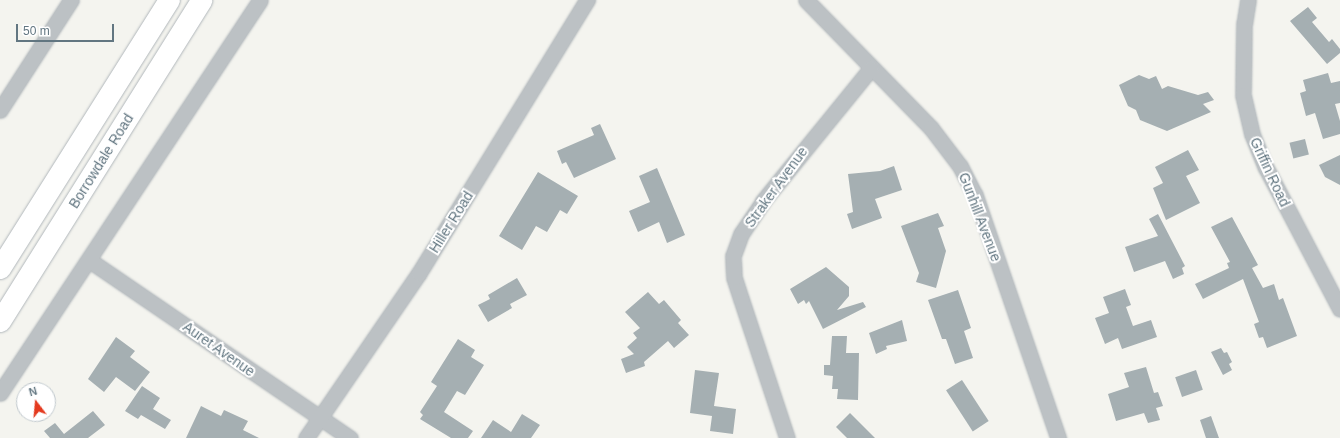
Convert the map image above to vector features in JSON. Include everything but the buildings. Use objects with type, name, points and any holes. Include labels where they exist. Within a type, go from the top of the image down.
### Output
[{"type":"main road","name":"Borrowdale Road","points":[[0,268],[169,0]]},
{"type":"main road","name":"Borrowdale Road","points":[[0,322],[201,0]]},
{"type":"street","points":[[0,110],[71,0]]},
{"type":"street","points":[[0,393],[260,0]]},
{"type":"street","name":"Hiller Road","points":[[306,438],[419,273],[587,0]]},
{"type":"street","name":"Gunhill Avenue","points":[[806,0],[871,68],[932,128],[960,166],[974,195],[1058,438]]},
{"type":"street","name":"Griffin Road","points":[[1248,0],[1244,24],[1243,95],[1252,134],[1266,168],[1340,309]]},
{"type":"street","name":"Straker Avenue","points":[[787,438],[734,277],[733,256],[741,234],[763,201],[871,68]]},
{"type":"street","name":"Auret Avenue","points":[[89,260],[350,438]]}]
